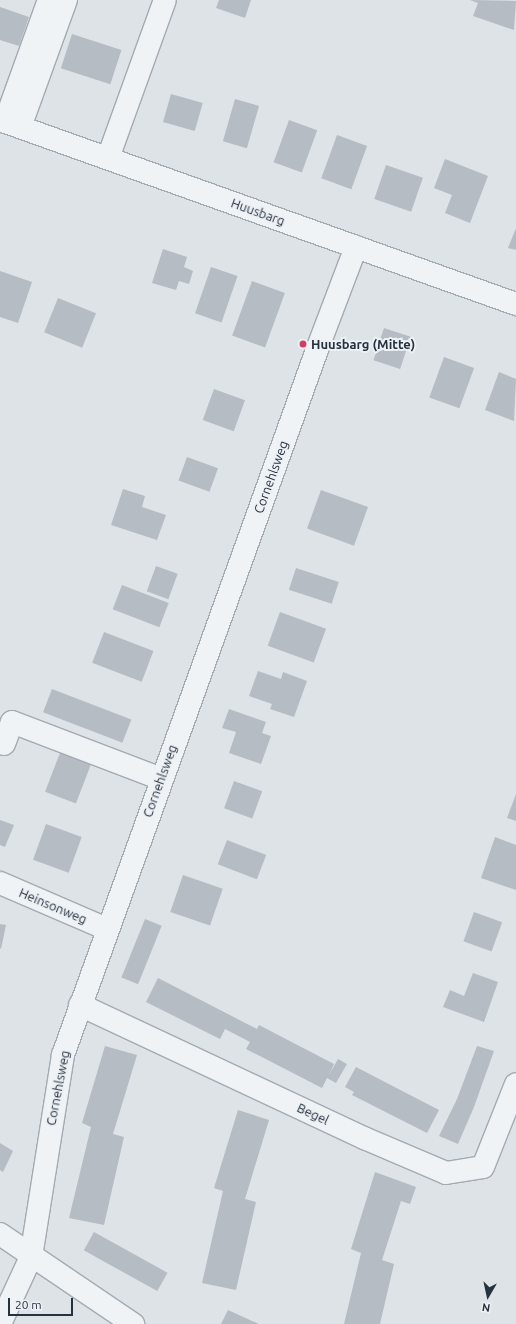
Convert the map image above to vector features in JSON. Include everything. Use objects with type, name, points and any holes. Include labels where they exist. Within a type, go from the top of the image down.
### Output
[{"type":"street","points":[[8,123],[49,0]]},
{"type":"street","points":[[8,123],[66,0]]},
{"type":"street","points":[[108,158],[165,0]]},
{"type":"street","name":"Huusbarg","points":[[8,123],[516,304]]},
{"type":"street","name":"Cornehlsweg","points":[[0,1324],[31,1257],[63,1055],[161,779],[356,247]]},
{"type":"street","points":[[4,744],[12,722],[161,779]]},
{"type":"street","name":"Heinsonweg","points":[[0,883],[107,929]]},
{"type":"street","name":"Begel","points":[[80,1005],[364,1138],[446,1173],[483,1168],[514,1094]]},
{"type":"street","points":[[0,1234],[31,1257],[133,1324]]},
{"type":"building","points":[[219,0],[251,0],[245,18],[216,8]]},
{"type":"building","points":[[470,0],[516,1],[514,30],[473,16],[478,3]]},
{"type":"building","points":[[0,7],[29,17],[19,46],[0,40]]},
{"type":"building","points":[[72,34],[121,50],[110,84],[61,68]]},
{"type":"building","points":[[171,94],[203,103],[195,131],[163,122]]},
{"type":"building","points":[[235,99],[259,106],[247,148],[223,141]]},
{"type":"building","points":[[289,120],[317,130],[302,173],[274,162]]},
{"type":"building","points":[[337,135],[367,146],[351,189],[321,178]]},
{"type":"building","points":[[445,159],[488,176],[470,223],[445,213],[452,195],[434,188]]},
{"type":"building","points":[[386,165],[423,178],[411,212],[374,199]]},
{"type":"building","points":[[516,228],[516,250],[508,248]]},
{"type":"building","points":[[163,249],[187,257],[184,267],[193,271],[189,284],[179,281],[176,290],[152,283]]},
{"type":"building","points":[[211,267],[237,276],[222,322],[195,313]]},
{"type":"building","points":[[0,271],[32,282],[18,323],[0,317]]},
{"type":"building","points":[[252,281],[285,293],[265,347],[232,336]]},
{"type":"building","points":[[58,298],[96,313],[82,348],[44,332]]},
{"type":"building","points":[[384,328],[411,337],[400,369],[373,360]]},
{"type":"building","points":[[444,357],[474,368],[459,408],[429,397]]},
{"type":"building","points":[[499,372],[516,379],[514,421],[485,410]]},
{"type":"building","points":[[214,389],[245,400],[234,431],[203,420]]},
{"type":"building","points":[[187,457],[218,468],[209,492],[178,480]]},
{"type":"building","points":[[123,489],[145,496],[142,507],[166,515],[157,540],[111,525]]},
{"type":"building","points":[[321,490],[368,507],[354,546],[307,529]]},
{"type":"building","points":[[156,566],[178,574],[168,599],[147,591]]},
{"type":"building","points":[[296,568],[339,582],[332,604],[289,590]]},
{"type":"building","points":[[122,585],[169,603],[159,627],[113,609]]},
{"type":"building","points":[[280,612],[326,629],[314,663],[268,646]]},
{"type":"building","points":[[104,632],[153,651],[142,682],[92,663]]},
{"type":"building","points":[[258,671],[281,679],[283,672],[307,681],[294,717],[270,709],[272,704],[249,696]]},
{"type":"building","points":[[52,689],[131,719],[122,743],[43,712]]},
{"type":"building","points":[[229,709],[266,722],[262,733],[271,736],[261,764],[229,753],[236,732],[222,728]]},
{"type":"building","points":[[63,745],[94,757],[76,804],[45,792]]},
{"type":"building","points":[[234,781],[262,791],[252,819],[224,808]]},
{"type":"building","points":[[516,794],[516,821],[507,818]]},
{"type":"building","points":[[0,820],[14,825],[5,847],[0,845]]},
{"type":"building","points":[[46,824],[82,837],[69,873],[33,860]]},
{"type":"building","points":[[495,837],[516,845],[516,890],[481,878]]},
{"type":"building","points":[[227,840],[266,855],[257,879],[218,864]]},
{"type":"building","points":[[183,875],[223,889],[210,926],[170,912]]},
{"type":"building","points":[[474,912],[502,922],[492,951],[463,941]]},
{"type":"building","points":[[145,919],[162,926],[138,984],[121,977]]},
{"type":"building","points":[[0,924],[6,925],[1,949],[0,948]]},
{"type":"building","points":[[473,973],[498,982],[484,1022],[443,1007],[450,990],[464,996]]},
{"type":"building","points":[[158,978],[257,1029],[259,1025],[334,1064],[329,1075],[338,1059],[347,1064],[336,1083],[327,1078],[322,1088],[246,1049],[250,1042],[225,1029],[220,1039],[146,1002]]},
{"type":"building","points":[[105,1046],[137,1055],[113,1134],[124,1137],[104,1225],[69,1218],[91,1127],[82,1123]]},
{"type":"building","points":[[477,1046],[494,1051],[474,1107],[458,1144],[439,1136],[457,1099]]},
{"type":"building","points":[[356,1067],[439,1110],[427,1133],[352,1095],[354,1092],[345,1087]]},
{"type":"building","points":[[238,1110],[269,1120],[245,1199],[256,1202],[236,1290],[202,1283],[223,1191],[214,1188]]},
{"type":"building","points":[[0,1143],[13,1151],[3,1172],[0,1170]]},
{"type":"building","points":[[375,1172],[416,1187],[410,1204],[401,1201],[382,1260],[394,1264],[380,1324],[344,1324],[361,1253],[351,1249]]},
{"type":"building","points":[[94,1232],[167,1273],[157,1291],[84,1250]]},
{"type":"building","points":[[228,1310],[259,1324],[221,1324]]},
{"type":"place","name":"Huusbarg (Mitte)","points":[[303,344]]}]
